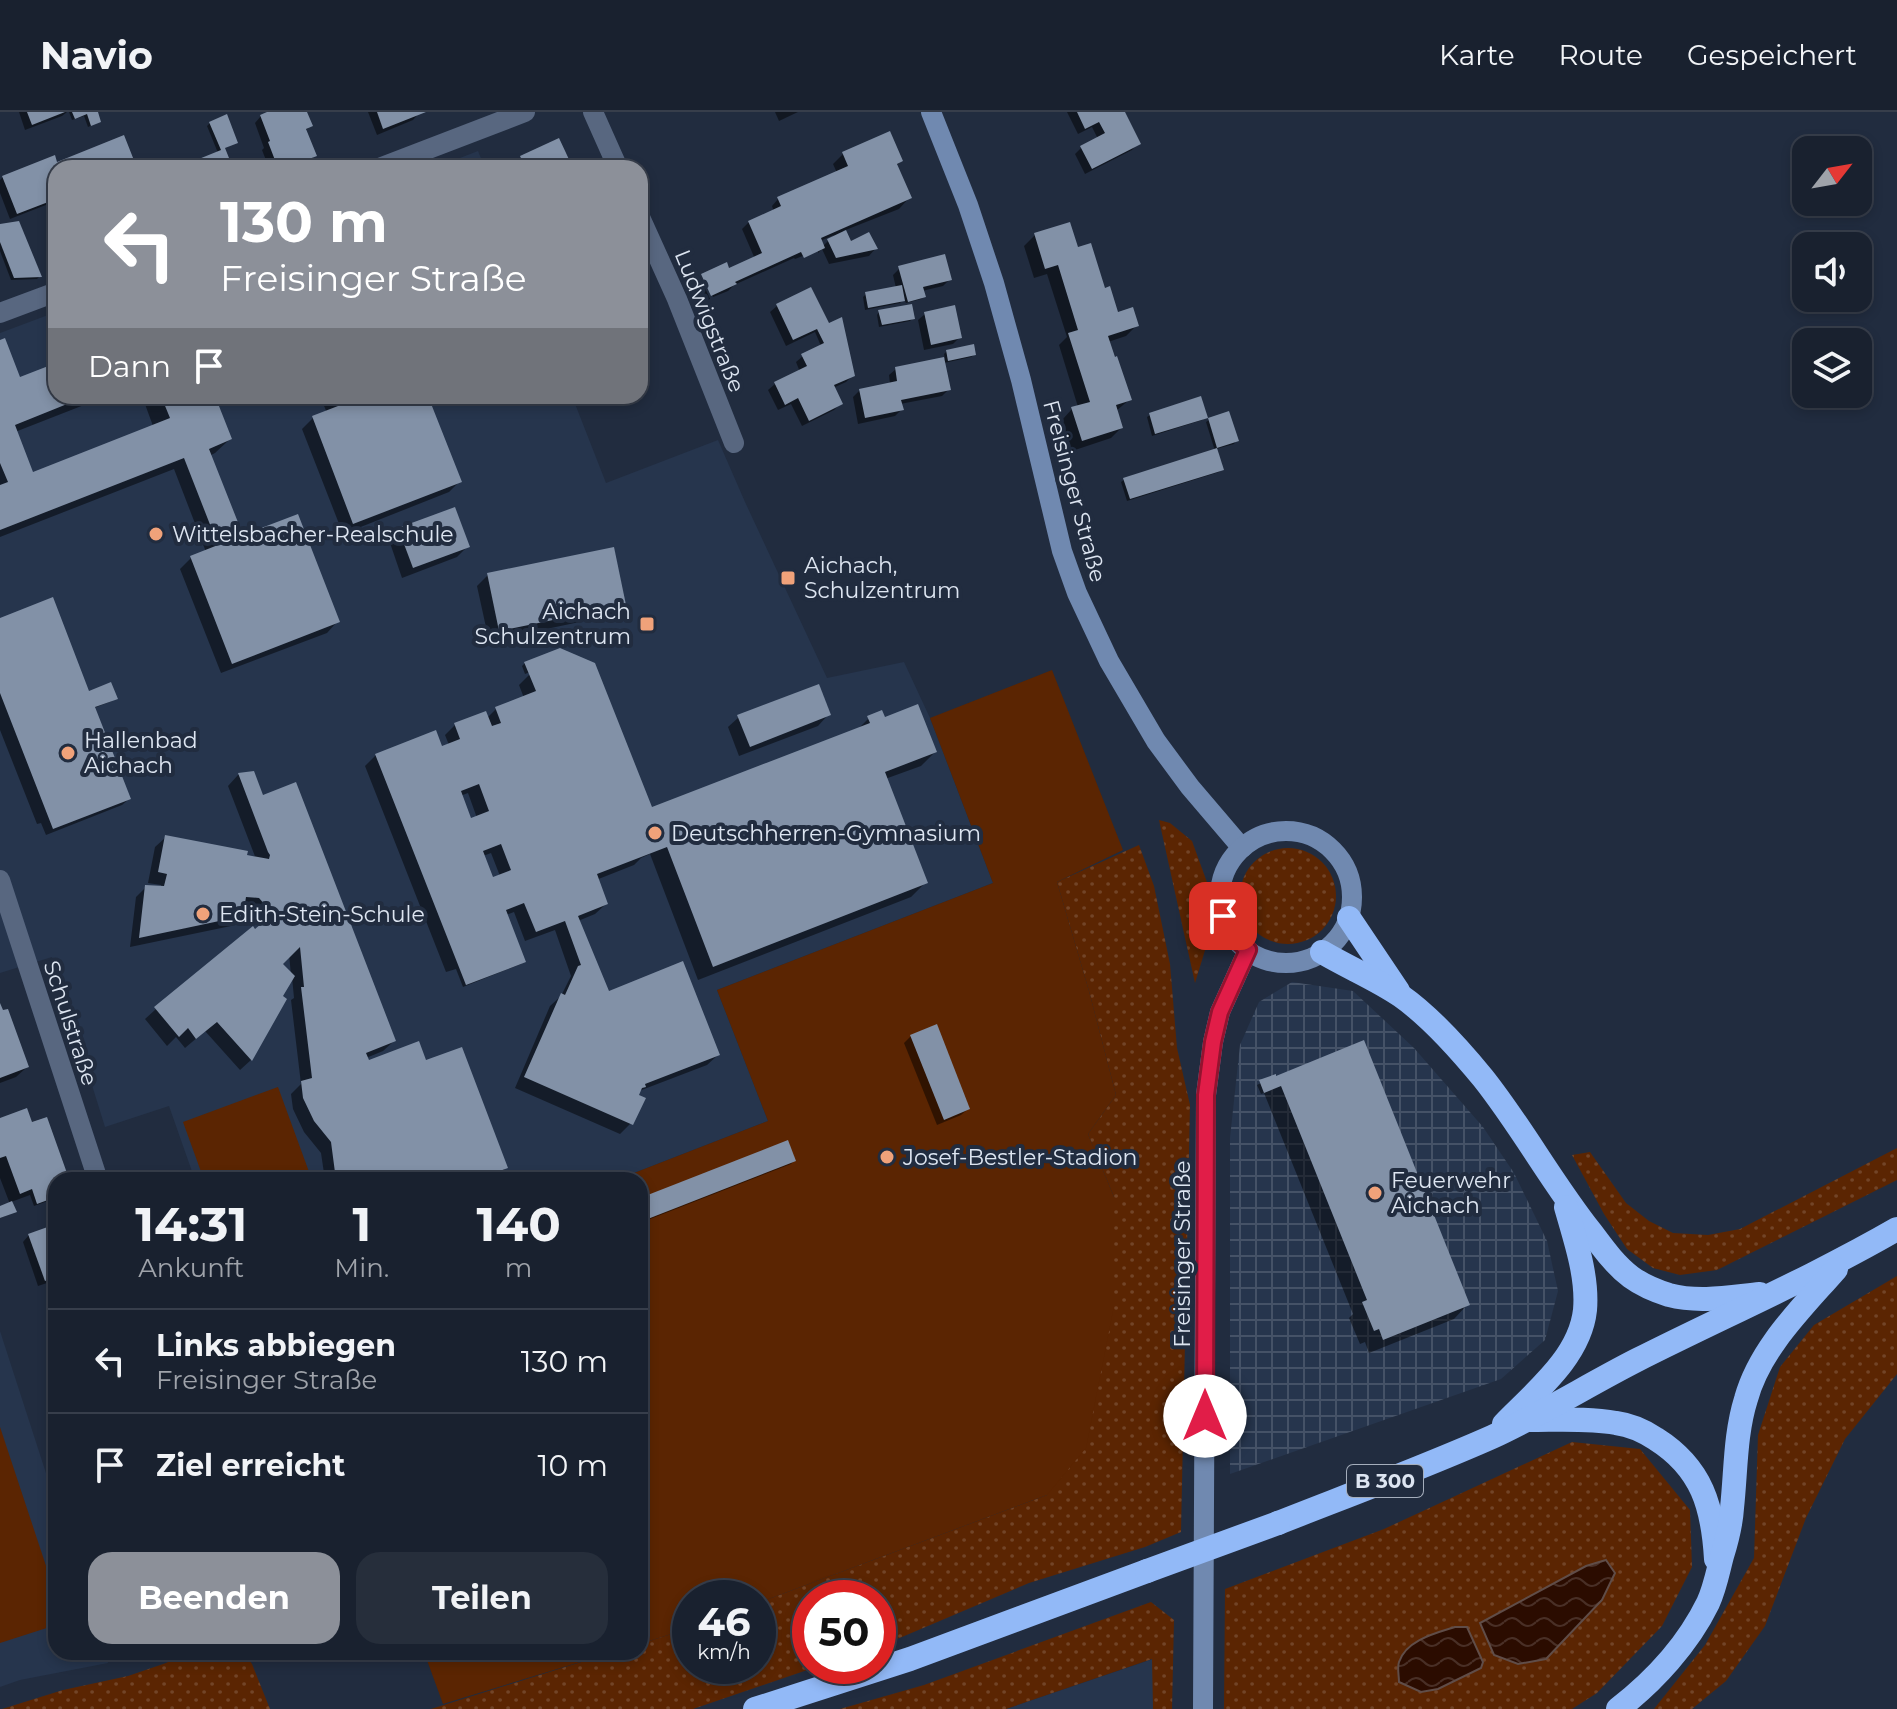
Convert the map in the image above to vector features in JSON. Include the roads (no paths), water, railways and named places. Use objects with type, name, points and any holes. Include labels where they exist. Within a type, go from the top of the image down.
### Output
[{"type":"highway","points":[[1349,918],[1402,997]]},
{"type":"highway","points":[[1322,952],[1402,997],[1444,1034],[1482,1077],[1564,1197],[1613,1261],[1632,1279],[1652,1289],[1694,1300],[1782,1291]]},
{"type":"highway","points":[[1491,1437],[1559,1366],[1580,1330],[1585,1310],[1585,1290],[1564,1197]]},
{"type":"highway","name":"B 300","points":[[755,1709],[910,1659],[1389,1480],[1528,1420],[1637,1360],[1843,1261],[1897,1229]]},
{"type":"highway","points":[[1618,1709],[1681,1647],[1710,1600],[1731,1521],[1739,1427],[1755,1373],[1778,1337],[1843,1261]]},
{"type":"highway","points":[[1528,1420],[1616,1423],[1642,1430],[1678,1455],[1700,1482],[1707,1499],[1714,1534],[1717,1576]]},
{"type":"main road","name":"Freisinger Straße","points":[[931,112],[968,205],[994,283],[1062,551],[1077,593],[1109,661],[1156,741],[1242,848]]},
{"type":"main road","points":[[1286,830],[1311,835],[1337,854],[1348,875],[1352,887],[1349,918],[1340,935],[1322,952],[1298,962],[1285,963],[1258,957],[1237,940],[1229,928],[1221,904],[1226,869],[1242,848],[1263,835],[1286,830]]},
{"type":"main road","name":"Freisinger Straße","points":[[1203,1709],[1206,1095],[1220,1012],[1248,950]]},
{"type":"street","points":[[400,160],[525,112]]},
{"type":"street","points":[[593,112],[614,160]]},
{"type":"street","name":"Ludwigstraße","points":[[648,235],[734,443]]},
{"type":"street","points":[[0,313],[48,295]]},
{"type":"street","name":"Schulstraße","points":[[0,880],[95,1172]]},
{"type":"water","points":[[1606,1560],[1615,1573],[1602,1600],[1546,1659],[1518,1664],[1494,1655],[1480,1623],[1586,1566]]},
{"type":"water","points":[[1455,1627],[1467,1627],[1483,1662],[1481,1668],[1438,1689],[1421,1692],[1399,1682],[1399,1662],[1408,1648],[1422,1638]]},
{"type":"place","name":"Wittelsbacher-Realschule","points":[[156,534]]},
{"type":"place","name":"Aichach, Schulzentrum","points":[[788,578]]},
{"type":"place","name":"Aichach Schulzentrum","points":[[647,624]]},
{"type":"place","name":"Hallenbad Aichach","points":[[68,753]]},
{"type":"place","name":"Deutschherren-Gymnasium","points":[[655,833]]},
{"type":"place","name":"Edith-Stein-Schule","points":[[203,914]]},
{"type":"place","name":"Josef-Bestler-Stadion","points":[[887,1157]]},
{"type":"place","name":"Feuerwehr Aichach","points":[[1375,1193]]}]
